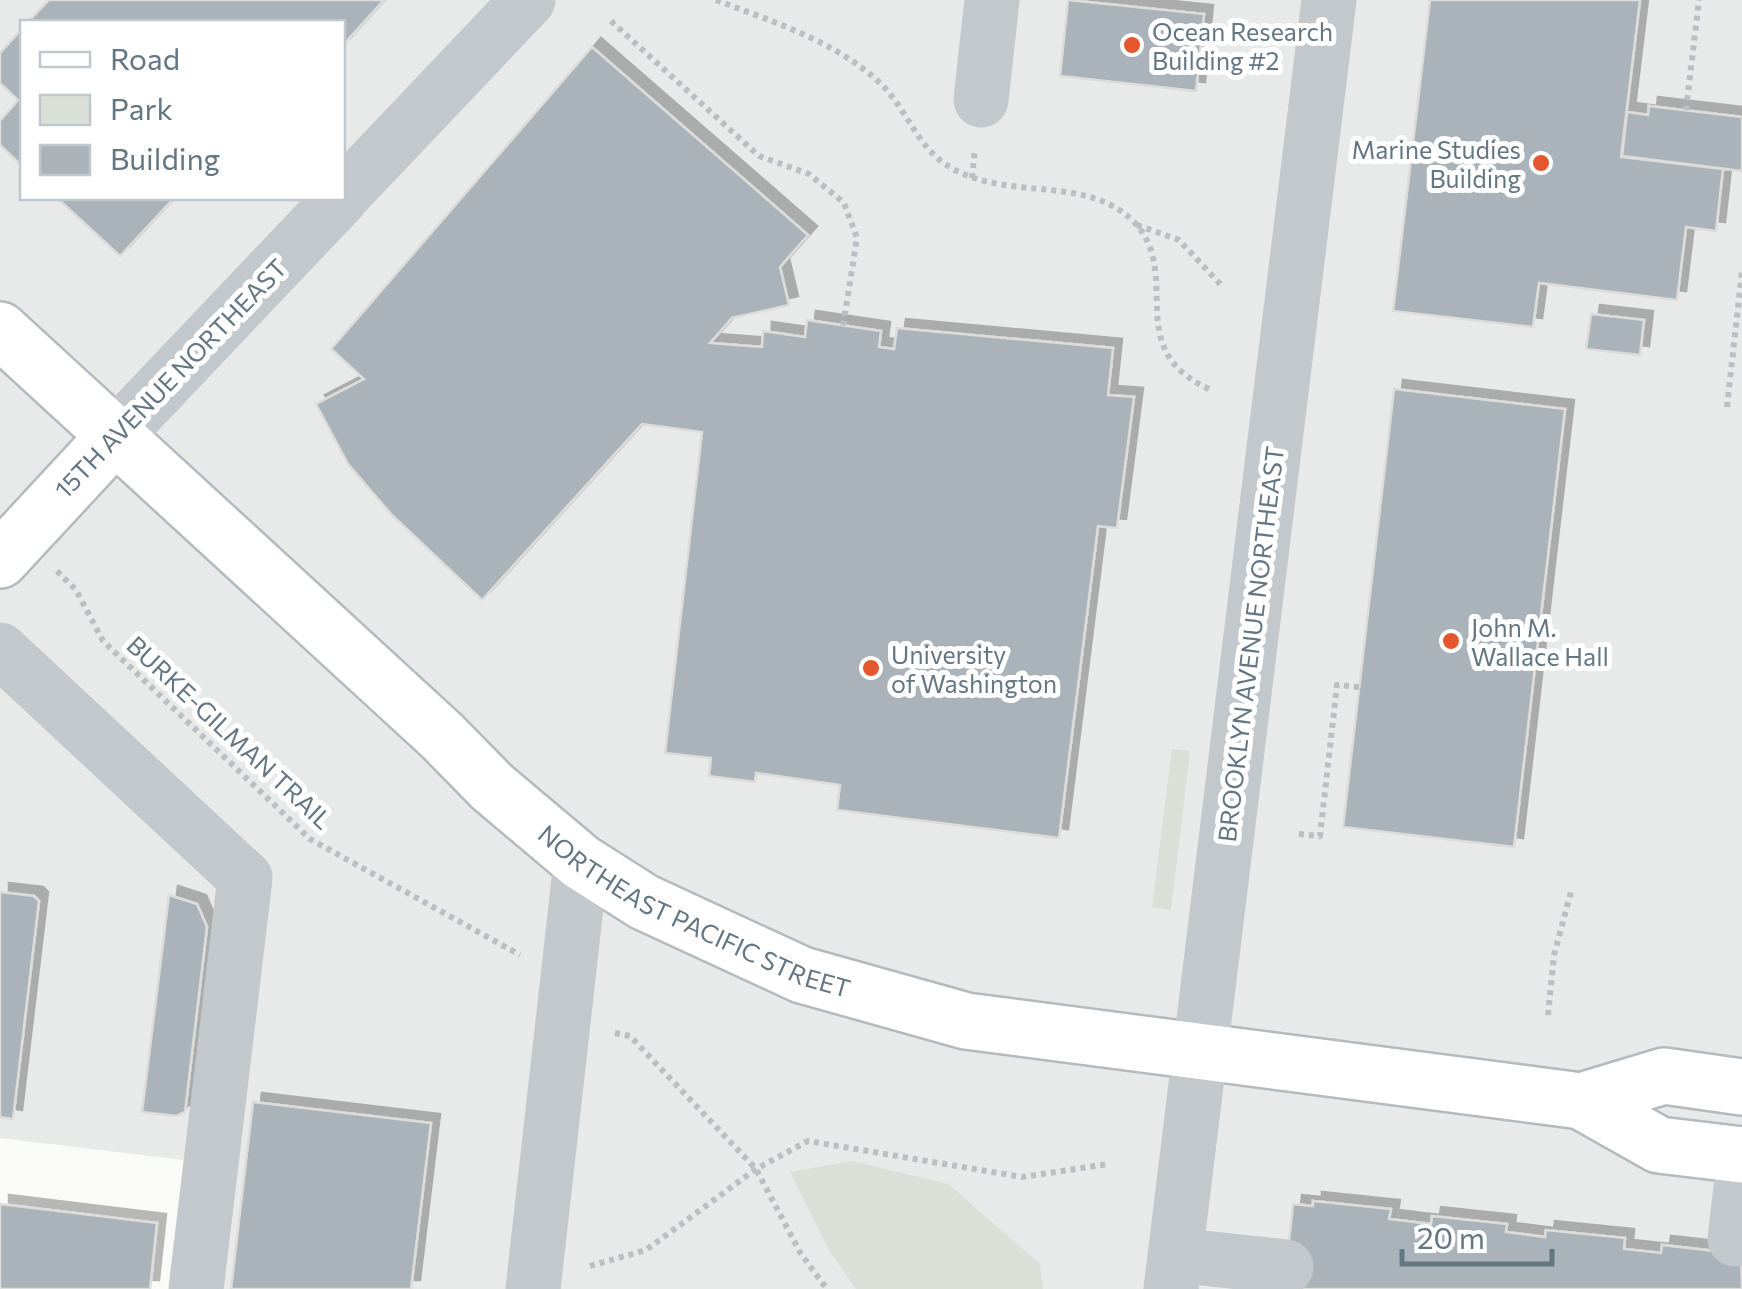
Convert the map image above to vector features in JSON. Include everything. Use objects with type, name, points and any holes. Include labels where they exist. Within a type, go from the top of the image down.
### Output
[{"type":"main road","name":"NORTHEAST PACIFIC STREET","points":[[0,330],[442,736],[492,788],[581,862],[644,902],[723,942],[853,991],[966,1021],[1581,1101],[1659,1144],[1742,1155]]},
{"type":"main road","name":"15TH AVENUE NORTHEAST","points":[[0,560],[115,436]]},
{"type":"main road","name":"NORTHEAST PACIFIC STREET","points":[[1581,1101],[1664,1076],[1742,1087]]},
{"type":"street","name":"15TH AVENUE NORTHEAST","points":[[345,194],[528,0]]},
{"type":"street","points":[[981,100],[992,0]]},
{"type":"street","name":"BROOKLYN AVENUE NORTHEAST","points":[[1173,1272],[1328,0]]},
{"type":"street","name":"15TH AVENUE NORTHEAST","points":[[115,436],[339,200]]},
{"type":"street","points":[[0,650],[244,878],[196,1289]]},
{"type":"street","points":[[554,1280],[581,862]]},
{"type":"street","points":[[1735,1239],[1742,1179]]},
{"type":"street","points":[[1173,1272],[1286,1267]]},
{"type":"path","points":[[716,0],[815,39],[866,71],[884,86],[925,148],[954,170],[994,186],[1088,196],[1106,202],[1137,225],[1179,240],[1222,286]]},
{"type":"path","points":[[1686,110],[1698,0]]},
{"type":"path","points":[[611,21],[758,156],[809,174],[844,203],[857,238],[843,326]]},
{"type":"path","points":[[1137,225],[1154,254],[1162,348],[1190,380],[1209,388]]},
{"type":"path","points":[[1727,407],[1742,272]]},
{"type":"path","name":"BURKE-GILMAN TRAIL","points":[[65,579],[102,641],[310,839],[498,946],[510,947]]},
{"type":"path","points":[[1299,834],[1320,836],[1337,685],[1359,688]]},
{"type":"path","points":[[1548,1015],[1554,955],[1572,888]]},
{"type":"path","points":[[616,1033],[630,1036],[756,1169],[800,1254],[827,1289]]},
{"type":"path","points":[[554,1280],[646,1250],[756,1169],[808,1142],[1022,1176],[1109,1164]]},
{"type":"shaded area","name":"University of Washington","points":[[0,0],[1742,0],[1742,1289],[176,1289],[192,1161],[0,1138]]},
{"type":"green space","points":[[1172,749],[1190,751],[1171,910],[1152,907]]},
{"type":"green space","points":[[852,1161],[948,1184],[1040,1264],[1043,1289],[856,1289],[829,1250],[790,1172]]},
{"type":"building","points":[[49,0],[384,0],[345,43],[345,20],[30,20]]},
{"type":"building","name":"Ocean Research Building #2","points":[[1068,0],[1204,14],[1196,91],[1060,76]]},
{"type":"building","name":"Marine Studies Building","points":[[1430,0],[1640,0],[1621,157],[1723,169],[1716,231],[1686,227],[1677,300],[1539,283],[1533,327],[1393,311]]},
{"type":"building","points":[[20,31],[20,164],[0,145],[0,121],[18,100],[0,83],[0,53]]},
{"type":"building","points":[[592,47],[808,235],[780,267],[789,305],[732,318],[710,343],[762,347],[763,331],[805,337],[807,320],[881,331],[879,347],[894,349],[897,328],[1113,348],[1108,395],[1134,397],[1117,528],[1098,526],[1059,838],[837,810],[840,785],[756,773],[755,782],[709,776],[711,758],[665,753],[702,432],[642,424],[482,600],[392,515],[348,464],[316,404],[364,379],[331,349]]},
{"type":"building","points":[[1649,106],[1742,117],[1742,171],[1622,156],[1627,112],[1648,115]]},
{"type":"building","points":[[59,200],[172,200],[120,256]]},
{"type":"building","points":[[1591,314],[1644,320],[1640,355],[1586,349]]},
{"type":"building","name":"John M. Wallace Hall","points":[[1394,389],[1565,409],[1514,847],[1343,827]]},
{"type":"building","points":[[0,892],[34,896],[39,901],[13,1119],[0,1117]]},
{"type":"building","points":[[169,895],[197,904],[207,927],[185,1112],[176,1116],[142,1112]]},
{"type":"building","points":[[253,1102],[431,1123],[411,1289],[231,1289]]},
{"type":"building","points":[[1313,1201],[1391,1209],[1389,1219],[1431,1224],[1432,1216],[1507,1224],[1506,1232],[1545,1237],[1546,1230],[1625,1238],[1624,1249],[1661,1253],[1662,1245],[1741,1254],[1742,1289],[1284,1289],[1293,1204],[1313,1206]]},
{"type":"building","points":[[0,1204],[157,1223],[150,1289],[0,1289]]},
{"type":"place","name":"Ocean Research Building #2","points":[[1132,45]]},
{"type":"place","name":"Marine Studies Building","points":[[1541,163]]},
{"type":"place","name":"John M. Wallace Hall","points":[[1451,641]]},
{"type":"place","name":"University of Washington","points":[[871,668]]}]
